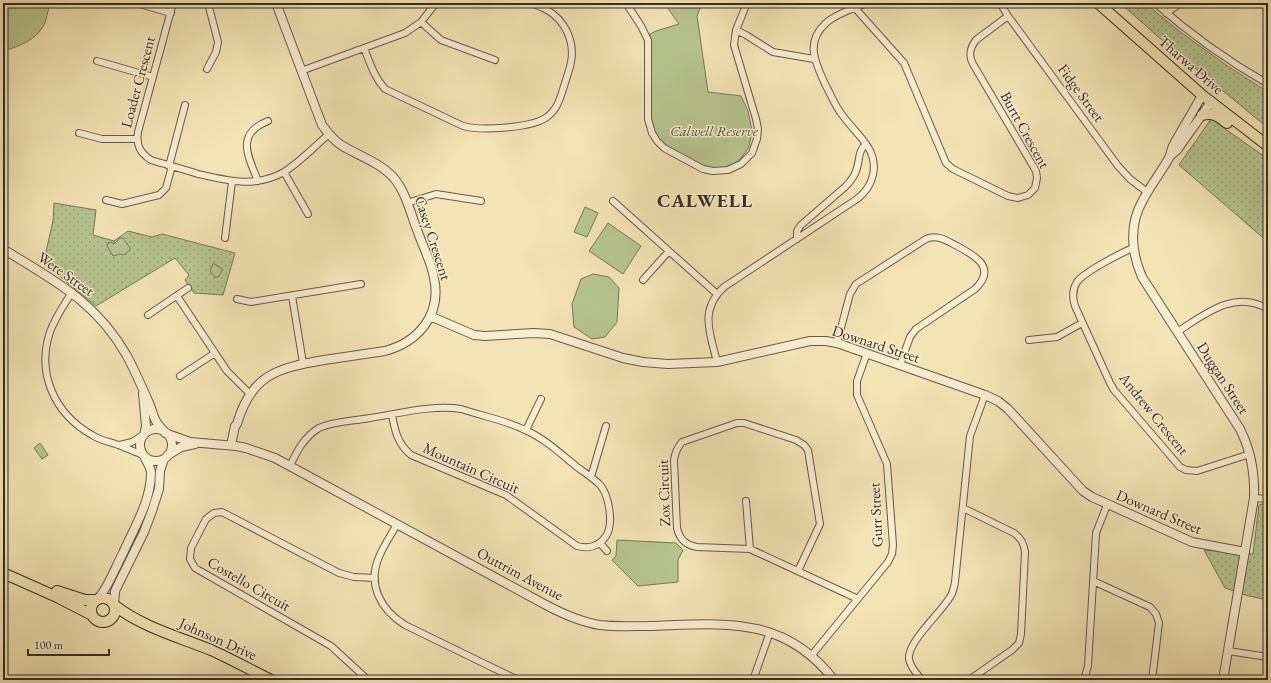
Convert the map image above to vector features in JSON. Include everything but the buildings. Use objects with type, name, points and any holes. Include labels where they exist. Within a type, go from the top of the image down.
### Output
[{"type":"main road","name":"Tharwa Drive","points":[[1098,3],[1202,95],[1266,144]]},
{"type":"main road","points":[[1202,115],[1216,115],[1250,138],[1266,144]]},
{"type":"main road","points":[[3,573],[92,614]]},
{"type":"main road","points":[[15,579],[85,600],[97,599],[108,599],[114,605],[115,613],[112,618],[100,622],[95,619],[91,608],[97,599]]},
{"type":"main road","name":"Johnson Drive","points":[[114,605],[125,614],[212,651],[271,680]]},
{"type":"main road","name":"Johnson Drive","points":[[109,620],[121,619],[152,626]]},
{"type":"street","points":[[136,3],[171,13]]},
{"type":"street","name":"Loader Crescent","points":[[173,3],[137,139],[138,146],[145,156],[151,160],[170,166],[232,182],[245,183],[272,178],[284,172],[328,134]]},
{"type":"street","points":[[206,69],[216,52],[218,42],[208,3]]},
{"type":"street","points":[[301,71],[405,33],[421,22],[436,3]]},
{"type":"street","points":[[364,48],[374,75],[385,89],[463,126],[475,129],[530,125],[547,117],[559,102],[571,62],[572,51],[571,40],[567,30],[560,21],[548,11],[530,3]]},
{"type":"street","points":[[626,3],[648,40],[648,119],[652,132],[657,141],[664,148],[698,166],[713,171],[728,170],[741,164],[752,153],[757,139],[758,129],[756,119],[735,50],[734,41],[736,30],[747,3]]},
{"type":"street","points":[[717,362],[708,318],[710,305],[717,294],[724,287],[857,199],[868,188],[873,175],[874,166],[872,156],[866,144],[836,106],[814,59],[813,45],[820,28],[831,19],[867,3]]},
{"type":"street","name":"Fidge Street","points":[[1000,3],[1121,171],[1147,192]]},
{"type":"street","points":[[1155,3],[1215,50],[1268,83]]},
{"type":"street","points":[[1166,13],[1181,3]]},
{"type":"street","name":"Casey Crescent","points":[[233,446],[235,426],[250,394],[258,384],[274,373],[285,368],[396,348],[416,335],[424,326],[430,316],[436,295],[434,276],[400,187],[388,173],[340,144],[328,134],[319,120],[279,4]]},
{"type":"street","name":"Burtt Crescent","points":[[856,8],[904,64],[946,163],[953,169],[1008,196],[1018,198],[1028,195],[1035,188],[1037,181],[1036,171],[973,64],[970,55],[972,45],[976,40],[1008,16]]},
{"type":"street","points":[[421,22],[441,40],[495,60]]},
{"type":"street","points":[[736,30],[773,52],[814,59]]},
{"type":"street","points":[[97,61],[153,77]]},
{"type":"street","name":"Duggan Street","points":[[1170,156],[1173,145],[1202,95]]},
{"type":"street","name":"Duggan Street","points":[[1211,102],[1177,150],[1170,156],[1147,192],[1139,207],[1135,219],[1133,248],[1137,265],[1142,277],[1240,429],[1250,454],[1254,475],[1254,498],[1223,680]]},
{"type":"street","points":[[106,200],[122,204],[159,195],[166,188],[185,105]]},
{"type":"street","points":[[258,181],[248,155],[246,143],[248,136],[253,129],[259,124],[268,121]]},
{"type":"street","points":[[80,133],[102,139],[137,139]]},
{"type":"street","points":[[797,239],[797,231],[801,225],[852,180],[858,167],[859,152],[866,144]]},
{"type":"street","points":[[284,172],[308,214]]},
{"type":"street","points":[[225,238],[232,182]]},
{"type":"street","points":[[407,203],[436,194],[481,201]]},
{"type":"street","points":[[613,201],[717,294]]},
{"type":"street","points":[[837,343],[850,294],[856,284],[926,238],[940,238],[973,254],[983,268],[983,278],[975,289],[916,329],[910,337],[900,365]]},
{"type":"street","name":"Andrew Crescent","points":[[1133,248],[1084,275],[1076,283],[1073,291],[1073,298],[1082,322],[1114,390],[1177,465],[1186,470],[1197,471],[1250,454]]},
{"type":"street","name":"Were Street","points":[[3,249],[72,292],[88,306],[110,330],[133,367],[142,390],[153,410],[156,422],[165,432]]},
{"type":"street","points":[[643,280],[668,251]]},
{"type":"street","points":[[236,299],[251,302],[361,284]]},
{"type":"street","points":[[148,315],[188,288]]},
{"type":"street","points":[[72,292],[54,322],[46,348],[47,376],[51,390],[58,405],[76,425],[102,440],[144,455],[152,461],[159,461],[166,457]]},
{"type":"street","points":[[177,296],[232,377],[250,394]]},
{"type":"street","points":[[292,296],[303,364]]},
{"type":"street","points":[[1177,332],[1215,308],[1226,303],[1248,302],[1264,306],[1268,309]]},
{"type":"street","name":"Downard Street","points":[[430,316],[474,335],[485,336],[534,333],[550,334],[566,338],[612,355],[643,362],[682,365],[717,362],[810,341],[837,343],[985,395],[998,401],[1008,409],[1083,490],[1092,497],[1192,542],[1245,552]]},
{"type":"street","points":[[1029,340],[1057,337],[1082,322]]},
{"type":"street","points":[[180,376],[215,353]]},
{"type":"street","name":"Gurr Street","points":[[811,656],[888,562],[892,554],[893,545],[887,464],[857,396],[857,381],[867,353]]},
{"type":"street","name":"Were Street","points":[[142,390],[146,424],[144,435]]},
{"type":"street","points":[[922,680],[911,666],[909,653],[914,643],[946,604],[953,592],[970,436],[985,395]]},
{"type":"street","points":[[526,430],[541,399]]},
{"type":"street","points":[[290,466],[302,443],[309,435],[318,429],[334,424],[450,407],[526,430],[539,438],[601,486],[606,494],[608,502],[610,526],[606,537],[600,543],[607,551]]},
{"type":"street","name":"Mountain Circuit","points":[[392,415],[397,437],[404,449],[411,455],[506,495],[577,546],[584,548],[600,543]]},
{"type":"street","name":"Zox Circuit","points":[[798,571],[820,524],[808,450],[804,445],[796,440],[747,423],[737,423],[688,439],[677,447],[674,460],[677,528],[682,540],[691,546],[750,549],[858,599]]},
{"type":"street","points":[[591,477],[606,426]]},
{"type":"street","points":[[114,605],[115,591],[142,536],[152,511],[159,489],[160,471],[172,445],[170,438],[165,432],[152,430],[132,442],[119,445]]},
{"type":"street","name":"Outtrim Avenue","points":[[165,432],[190,442],[233,446],[266,454],[550,607],[581,620],[599,625],[618,627],[725,624],[748,626],[770,632],[792,642],[811,656],[834,680]]},
{"type":"street","points":[[97,599],[103,593],[112,576],[143,511],[150,486],[151,471],[140,445],[144,435]]},
{"type":"street","name":"Outtrim Avenue","points":[[166,457],[181,447],[200,444]]},
{"type":"street","points":[[1254,498],[1268,499]]},
{"type":"street","points":[[746,501],[750,549]]},
{"type":"street","points":[[1084,680],[1088,666],[1096,533],[1107,505]]},
{"type":"street","points":[[963,508],[1019,536],[1023,542],[1025,552],[1021,634],[1019,643],[1012,650],[969,680]]},
{"type":"street","name":"Costello Circuit","points":[[368,680],[331,646],[195,568],[190,561],[190,553],[206,519],[214,513],[222,512],[339,574],[354,577],[375,578]]},
{"type":"street","points":[[397,524],[379,557],[376,567],[375,578],[377,593],[381,603],[396,620],[518,680]]},
{"type":"street","points":[[1093,581],[1150,607],[1156,614],[1159,623],[1152,680]]},
{"type":"street","points":[[752,680],[770,632]]},
{"type":"street","points":[[1228,650],[1268,657]]},
{"type":"green space","points":[[3,3],[50,3],[47,17],[41,30],[21,45],[4,51],[3,51]]},
{"type":"green space","name":"Calwell Reserve","points":[[664,3],[702,3],[697,16],[708,92],[741,96],[748,111],[752,131],[749,147],[741,158],[731,167],[715,170],[701,165],[662,143],[651,125],[650,34],[679,24]]},
{"type":"green space","points":[[1120,3],[1145,3],[1179,31],[1226,65],[1268,92],[1268,128],[1171,48]]},
{"type":"green space","points":[[1211,119],[1268,159],[1268,242],[1179,165]]},
{"type":"green space","points":[[54,203],[96,210],[93,235],[114,241],[128,231],[152,237],[162,234],[235,253],[223,295],[194,293],[185,280],[189,275],[175,258],[96,306],[47,266],[45,256],[53,221]]},
{"type":"green space","points":[[585,207],[598,213],[587,237],[574,232]]},
{"type":"green space","points":[[608,223],[641,246],[623,274],[589,251]]},
{"type":"green space","points":[[120,238],[123,238],[130,250],[124,255],[120,254],[113,256],[107,246],[108,243],[111,242],[114,244]]},
{"type":"green space","points":[[213,264],[222,269],[218,277],[215,277],[210,271]]},
{"type":"green space","points":[[593,274],[609,277],[619,288],[617,322],[605,337],[592,339],[574,327],[572,304],[581,279]]},
{"type":"green space","points":[[40,443],[48,455],[42,459],[34,448]]},
{"type":"green space","points":[[1268,503],[1268,600],[1249,596],[1225,588],[1204,550],[1253,554],[1259,505]]},
{"type":"green space","points":[[617,540],[676,543],[683,550],[678,560],[678,582],[638,586],[612,560],[616,556]]},
{"type":"district","name":"CALWELL","points":[[705,200]]}]
